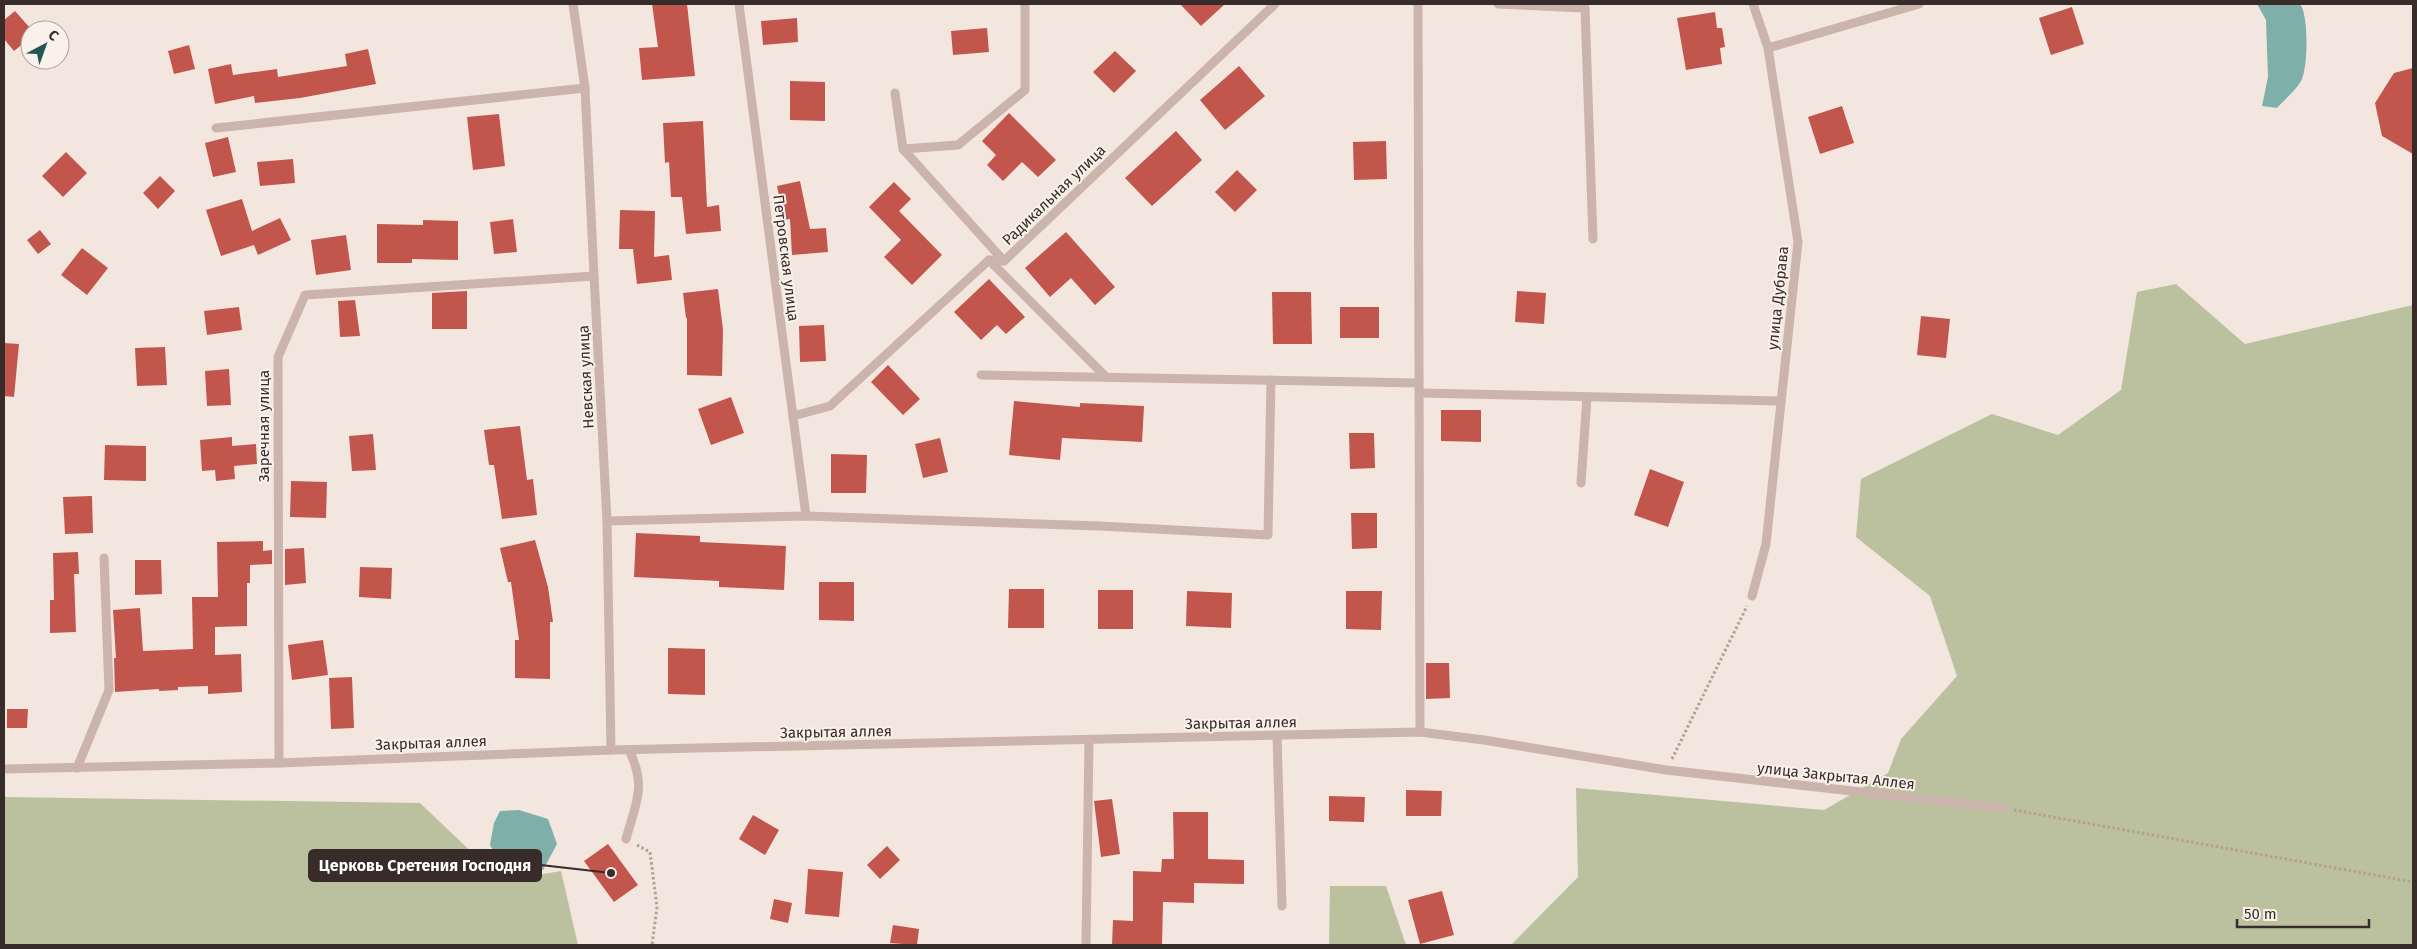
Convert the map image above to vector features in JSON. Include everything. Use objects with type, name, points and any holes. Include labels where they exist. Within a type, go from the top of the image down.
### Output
[{"type":"lane","name":"Невская улица","points":[[573,4],[585,88],[607,521],[611,750]]},
{"type":"lane","name":"Петровская улица","points":[[739,4],[806,516]]},
{"type":"lane","points":[[903,149],[958,145],[1025,90],[1025,4]]},
{"type":"lane","name":"Радикальная улица","points":[[989,260],[1004,261],[1275,4]]},
{"type":"lane","points":[[1418,4],[1420,732]]},
{"type":"lane","points":[[1498,4],[1585,8],[1593,239]]},
{"type":"lane","name":"улица Дубрава","points":[[1752,596],[1766,544],[1798,242],[1768,48],[1753,4]]},
{"type":"lane","points":[[1768,48],[1919,4]]},
{"type":"lane","points":[[216,128],[585,88]]},
{"type":"lane","points":[[895,93],[903,149],[1004,261]]},
{"type":"lane","points":[[793,416],[830,406],[989,260],[1106,377]]},
{"type":"lane","name":"Заречная улица","points":[[279,763],[278,357],[305,295],[594,276]]},
{"type":"lane","points":[[980,375],[1419,382]]},
{"type":"lane","points":[[607,521],[806,516],[1100,526],[1268,535],[1271,380]]},
{"type":"lane","points":[[1420,393],[1781,401]]},
{"type":"lane","points":[[1581,483],[1586,397]]},
{"type":"lane","points":[[77,768],[109,690],[104,558]]},
{"type":"lane","name":"Закрытая аллея","points":[[4,769],[279,763],[611,750],[1420,732],[1484,740],[1666,770]]},
{"type":"lane","points":[[1277,736],[1282,906]]},
{"type":"lane","points":[[1086,945],[1089,740]]},
{"type":"lane","points":[[626,839],[641,787],[637,768],[629,750]]},
{"type":"lane","name":"улица Закрытая Аллея","points":[[1666,770],[2003,808]]},
{"type":"path","points":[[1666,770],[1752,596]]},
{"type":"path","points":[[2003,808],[2413,882]]},
{"type":"path","points":[[626,839],[650,852],[657,907],[652,945]]},
{"type":"green space","points":[[2176,284],[2245,344],[2413,305],[2413,945],[1511,945],[1578,877],[1576,788],[1824,810],[1888,773],[1901,739],[1957,676],[1930,596],[1856,537],[1861,479],[1992,414],[2058,435],[2121,390],[2137,292]]},
{"type":"green space","points":[[4,797],[420,803],[502,881],[561,871],[578,945],[4,945]]},
{"type":"green space","points":[[1330,886],[1386,886],[1406,945],[1329,945]]},
{"type":"water","points":[[2257,4],[2300,4],[2305,19],[2306,54],[2303,75],[2296,88],[2277,108],[2262,106],[2268,77],[2266,20]]},
{"type":"water","points":[[519,810],[548,819],[557,844],[543,870],[506,873],[490,845],[494,823],[500,811]]},
{"type":"building","points":[[652,4],[687,4],[695,76],[642,80],[639,48],[658,47]]},
{"type":"building","points":[[1180,4],[1225,4],[1201,26]]},
{"type":"building","points":[[2072,7],[2084,44],[2051,55],[2039,18]]},
{"type":"building","points":[[15,11],[23,20],[20,20],[20,46],[14,51],[4,39],[4,20]]},
{"type":"building","points":[[1715,12],[1717,28],[1722,28],[1725,47],[1720,48],[1722,64],[1686,70],[1677,18]]},
{"type":"building","points":[[797,18],[798,42],[763,45],[761,21]]},
{"type":"building","points":[[987,28],[989,52],[953,55],[951,31]]},
{"type":"building","points":[[189,45],[195,69],[174,74],[168,51]]},
{"type":"building","points":[[368,49],[376,84],[300,98],[255,103],[254,96],[215,104],[208,69],[231,64],[233,75],[277,69],[278,77],[347,66],[345,54]]},
{"type":"building","points":[[1115,51],[1136,71],[1114,93],[1093,72]]},
{"type":"building","points":[[1239,66],[1265,96],[1225,130],[1200,100]]},
{"type":"building","points":[[2413,68],[2413,154],[2382,136],[2375,103],[2394,73]]},
{"type":"building","points":[[790,81],[825,82],[825,121],[790,120]]},
{"type":"building","points":[[1842,106],[1854,143],[1820,154],[1808,117]]},
{"type":"building","points":[[1009,113],[1056,160],[1038,177],[1022,162],[1003,181],[987,165],[996,155],[982,141]]},
{"type":"building","points":[[499,114],[505,166],[473,170],[467,117]]},
{"type":"building","points":[[703,121],[707,207],[719,205],[721,231],[686,234],[682,197],[671,197],[669,162],[665,163],[663,123]]},
{"type":"building","points":[[1176,131],[1202,160],[1152,206],[1125,178]]},
{"type":"building","points":[[228,137],[236,172],[213,177],[205,143]]},
{"type":"building","points":[[1386,141],[1387,179],[1354,180],[1353,142]]},
{"type":"building","points":[[66,152],[87,173],[63,197],[42,176]]},
{"type":"building","points":[[293,159],[295,183],[260,186],[257,162]]},
{"type":"building","points":[[1237,170],[1257,190],[1235,212],[1215,192]]},
{"type":"building","points":[[160,176],[175,191],[158,209],[143,193]]},
{"type":"building","points":[[800,181],[810,229],[826,228],[828,252],[792,255],[790,219],[784,220],[777,186]]},
{"type":"building","points":[[894,182],[911,199],[899,211],[942,255],[912,285],[884,257],[901,240],[869,207]]},
{"type":"building","points":[[242,199],[252,231],[280,218],[291,240],[258,255],[254,245],[221,256],[206,210]]},
{"type":"building","points":[[620,210],[655,211],[654,257],[669,255],[672,280],[637,284],[633,249],[619,249]]},
{"type":"building","points":[[513,219],[517,252],[494,254],[490,222]]},
{"type":"building","points":[[423,220],[458,221],[458,260],[412,259],[412,263],[377,263],[377,224],[423,225]]},
{"type":"building","points":[[40,230],[51,244],[38,254],[27,240]]},
{"type":"building","points":[[1066,232],[1115,287],[1095,305],[1071,278],[1050,297],[1025,268]]},
{"type":"building","points":[[346,235],[351,270],[316,275],[311,240]]},
{"type":"building","points":[[82,248],[108,268],[87,295],[61,275]]},
{"type":"building","points":[[989,279],[1025,317],[1006,334],[997,325],[981,340],[954,312]]},
{"type":"building","points":[[718,289],[723,330],[722,376],[687,375],[687,318],[683,293]]},
{"type":"building","points":[[467,291],[467,329],[432,329],[432,293]]},
{"type":"building","points":[[1517,291],[1546,293],[1544,324],[1515,322]]},
{"type":"building","points":[[1272,292],[1311,292],[1312,344],[1273,344]]},
{"type":"building","points":[[355,300],[360,336],[340,337],[338,301]]},
{"type":"building","points":[[239,307],[242,330],[207,335],[204,311]]},
{"type":"building","points":[[1340,307],[1379,307],[1379,338],[1340,338]]},
{"type":"building","points":[[1921,316],[1950,319],[1946,358],[1917,355]]},
{"type":"building","points":[[824,325],[826,361],[800,362],[799,326]]},
{"type":"building","points":[[4,343],[19,344],[14,397],[4,396]]},
{"type":"building","points":[[165,347],[167,385],[137,386],[135,348]]},
{"type":"building","points":[[888,365],[920,399],[903,415],[871,382]]},
{"type":"building","points":[[229,369],[231,405],[207,406],[205,371]]},
{"type":"building","points":[[731,397],[744,433],[711,445],[698,409]]},
{"type":"building","points":[[1014,401],[1080,407],[1080,403],[1144,406],[1142,442],[1062,438],[1060,460],[1009,455]]},
{"type":"building","points":[[1441,410],[1481,410],[1481,442],[1441,441]]},
{"type":"building","points":[[520,426],[527,480],[533,479],[537,515],[502,519],[494,465],[489,465],[484,430]]},
{"type":"building","points":[[1349,433],[1374,433],[1375,468],[1350,469]]},
{"type":"building","points":[[373,434],[376,470],[352,471],[349,436]]},
{"type":"building","points":[[232,437],[232,446],[256,444],[257,464],[234,466],[235,479],[216,481],[215,470],[202,471],[200,440]]},
{"type":"building","points":[[940,438],[948,472],[923,478],[915,444]]},
{"type":"building","points":[[105,445],[146,446],[146,481],[104,480]]},
{"type":"building","points":[[831,454],[867,455],[866,493],[831,493]]},
{"type":"building","points":[[1650,469],[1684,482],[1668,527],[1634,515]]},
{"type":"building","points":[[291,481],[327,482],[326,518],[290,517]]},
{"type":"building","points":[[92,496],[93,533],[65,534],[63,497]]},
{"type":"building","points":[[1351,513],[1377,513],[1377,548],[1352,549]]},
{"type":"building","points":[[636,533],[700,536],[700,542],[786,546],[784,590],[719,587],[719,581],[634,577]]},
{"type":"building","points":[[535,540],[548,587],[553,622],[550,622],[550,679],[515,678],[515,640],[519,640],[511,582],[508,582],[500,548]]},
{"type":"building","points":[[263,541],[263,551],[272,550],[272,564],[250,565],[250,583],[247,583],[247,626],[215,627],[215,655],[241,654],[242,692],[208,694],[208,686],[178,687],[178,690],[159,691],[159,689],[115,692],[114,658],[116,658],[113,610],[140,608],[143,651],[193,649],[192,597],[218,597],[217,542]]},
{"type":"building","points":[[304,548],[306,583],[285,585],[285,549]]},
{"type":"building","points":[[78,552],[79,574],[74,574],[76,632],[50,633],[50,600],[54,600],[53,553]]},
{"type":"building","points":[[135,560],[161,560],[162,594],[135,595]]},
{"type":"building","points":[[360,567],[392,568],[391,599],[359,597]]},
{"type":"building","points":[[819,582],[854,582],[854,621],[819,620]]},
{"type":"building","points":[[1009,589],[1044,589],[1044,628],[1008,628]]},
{"type":"building","points":[[1098,590],[1133,590],[1133,629],[1098,629]]},
{"type":"building","points":[[1187,591],[1232,593],[1231,628],[1186,626]]},
{"type":"building","points":[[1346,591],[1382,591],[1381,630],[1346,629]]},
{"type":"building","points":[[323,640],[328,675],[292,680],[288,645]]},
{"type":"building","points":[[668,648],[705,649],[705,695],[668,694]]},
{"type":"building","points":[[1426,663],[1449,663],[1450,698],[1426,699]]},
{"type":"building","points":[[352,677],[354,728],[331,729],[329,678]]},
{"type":"building","points":[[7,709],[28,709],[27,728],[7,728]]},
{"type":"building","points":[[1406,790],[1442,791],[1441,816],[1406,816]]},
{"type":"building","points":[[1329,796],[1365,797],[1364,822],[1329,821]]},
{"type":"building","points":[[1112,799],[1120,854],[1101,857],[1094,801]]},
{"type":"building","points":[[1173,812],[1208,812],[1208,859],[1244,860],[1244,884],[1194,883],[1194,903],[1163,902],[1162,945],[1112,945],[1113,920],[1133,921],[1133,871],[1161,872],[1162,859],[1174,859]]},
{"type":"building","points":[[753,815],[779,830],[765,855],[739,839]]},
{"type":"building","points":[[608,844],[638,885],[614,902],[584,861]]},
{"type":"building","points":[[887,846],[900,860],[880,879],[867,865]]},
{"type":"building","points":[[808,869],[843,872],[839,917],[805,914]]},
{"type":"building","points":[[1442,891],[1454,935],[1420,944],[1408,900]]},
{"type":"building","points":[[774,899],[792,903],[788,923],[770,919]]},
{"type":"building","points":[[893,925],[919,929],[917,945],[890,943]]},
{"type":"place","name":"Церковь Сретения Господня","points":[[611,873]]}]
